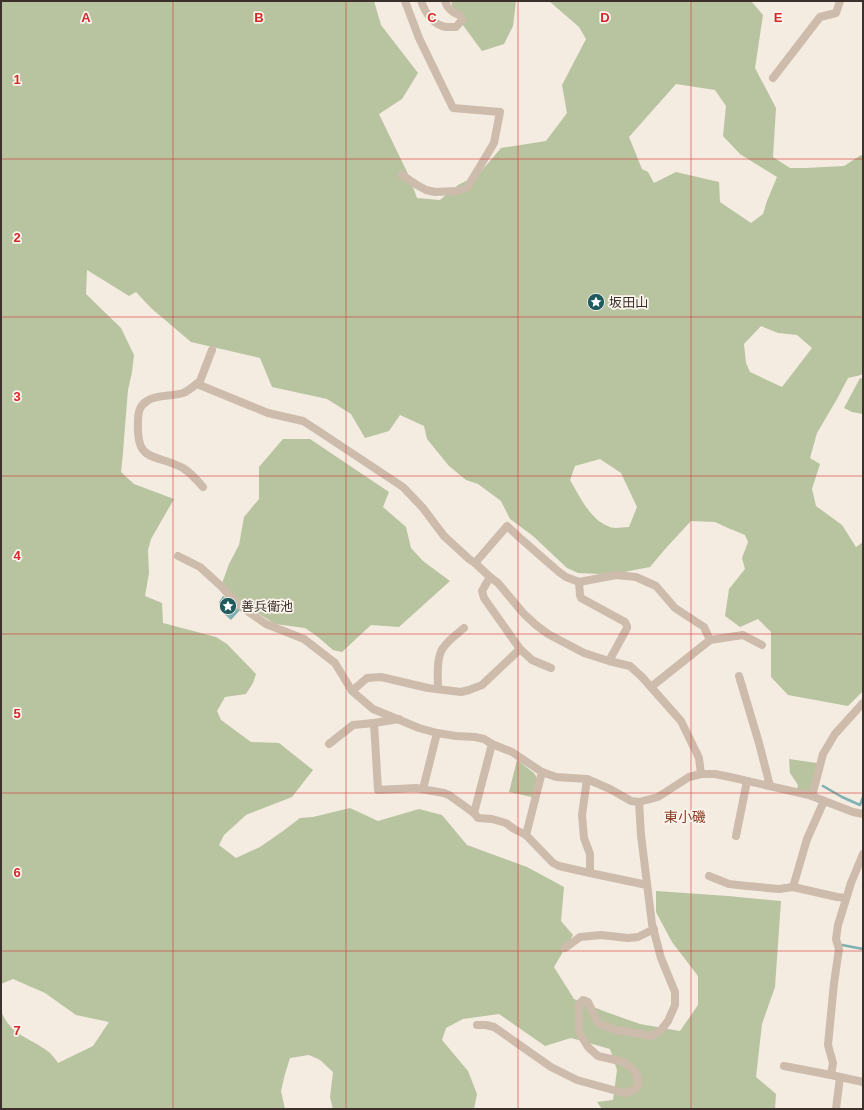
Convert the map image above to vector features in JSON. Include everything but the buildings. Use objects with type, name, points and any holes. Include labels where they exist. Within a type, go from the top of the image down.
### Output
[{"type":"street","points":[[402,175],[426,190],[435,192],[457,191],[467,188],[494,142],[500,112],[453,108],[419,38],[405,1]]},
{"type":"street","points":[[422,1],[425,10],[433,20],[444,27],[456,27],[462,20],[461,16],[454,13],[446,6],[444,1]]},
{"type":"street","points":[[773,78],[820,17],[836,13],[840,1]]},
{"type":"street","points":[[203,487],[183,468],[148,455],[140,446],[138,439],[138,413],[143,404],[151,398],[184,393],[197,384],[200,381],[212,350]]},
{"type":"street","points":[[197,384],[268,413],[303,421],[403,487],[423,508],[444,536],[498,583],[524,614],[536,625],[548,634],[584,653],[630,666],[642,677],[681,721],[698,758],[701,774]]},
{"type":"street","points":[[475,563],[507,526],[566,577],[580,582],[616,575],[636,577],[656,586],[675,608],[704,627],[710,640]]},
{"type":"street","points":[[178,556],[200,567],[222,587],[236,603],[266,624],[304,639],[335,663],[352,691],[374,709],[419,728],[437,733],[484,739],[512,752],[542,772],[556,777],[587,779],[610,789],[631,801],[639,802],[658,797],[689,777],[701,774],[715,774],[812,796],[853,812],[863,814]]},
{"type":"street","points":[[490,576],[482,591],[484,598],[520,649],[532,660],[551,668]]},
{"type":"street","points":[[580,582],[581,598],[624,620],[626,623],[627,628],[609,661]]},
{"type":"street","points":[[438,689],[440,652],[446,643],[464,628]]},
{"type":"street","points":[[651,687],[710,640],[743,635],[762,645]]},
{"type":"street","points":[[352,691],[367,678],[381,677],[428,688],[461,692],[482,685],[520,649]]},
{"type":"street","points":[[739,676],[770,786]]},
{"type":"street","points":[[812,796],[823,754],[835,734],[863,703]]},
{"type":"street","points":[[329,744],[353,725],[399,719]]},
{"type":"street","points":[[374,723],[378,790],[416,788],[449,795],[474,813],[478,818],[492,819],[506,823],[526,835],[553,863],[559,866],[647,885]]},
{"type":"street","points":[[423,789],[437,733]]},
{"type":"street","points":[[474,813],[492,744]]},
{"type":"street","points":[[526,835],[542,772]]},
{"type":"street","points":[[587,779],[582,815],[584,838],[590,854],[590,873]]},
{"type":"street","points":[[736,836],[747,781]]},
{"type":"street","points":[[793,887],[807,839],[824,801]]},
{"type":"street","points":[[477,1025],[494,1027],[551,1067],[577,1080],[624,1093],[632,1091],[638,1085],[637,1075],[633,1069],[624,1062],[598,1056],[588,1047],[578,1032],[579,1004],[583,1000],[588,1002],[598,1023],[616,1030],[652,1036],[661,1030],[668,1021],[675,1005],[675,992],[661,958],[651,917],[639,802]]},
{"type":"street","points":[[836,1109],[836,1076],[828,1045],[839,949],[836,939],[838,925],[846,898],[858,862],[863,854]]},
{"type":"street","points":[[709,876],[729,884],[779,889],[793,887],[846,898]]},
{"type":"street","points":[[565,948],[580,937],[601,935],[628,938],[638,937],[654,929]]},
{"type":"street","points":[[784,1066],[863,1082]]},
{"type":"green space","points":[[1,1],[374,1],[381,25],[418,73],[402,99],[379,114],[409,176],[417,198],[440,200],[458,185],[478,175],[501,148],[546,141],[567,113],[562,85],[586,39],[579,27],[549,1],[751,1],[763,15],[755,68],[776,108],[773,157],[790,168],[805,168],[844,166],[861,155],[863,156],[863,372],[861,375],[848,378],[817,433],[810,458],[820,464],[812,489],[816,506],[842,525],[856,547],[863,542],[863,691],[848,706],[788,695],[771,677],[771,632],[758,619],[740,627],[725,616],[729,589],[745,569],[742,558],[748,542],[745,535],[715,522],[691,521],[650,567],[624,572],[599,574],[578,573],[567,568],[533,536],[510,519],[501,501],[478,484],[466,480],[449,466],[427,439],[424,426],[400,415],[389,431],[365,438],[351,414],[327,399],[272,387],[260,358],[191,342],[151,308],[136,292],[129,296],[87,270],[86,294],[121,328],[134,355],[128,390],[121,472],[134,484],[174,499],[151,539],[148,550],[149,573],[145,596],[162,603],[163,623],[216,637],[227,644],[256,674],[253,683],[246,694],[225,697],[217,711],[221,720],[251,742],[279,743],[313,770],[292,797],[246,815],[224,835],[219,845],[236,858],[260,847],[300,818],[313,817],[350,808],[378,821],[419,809],[442,815],[467,845],[527,867],[564,887],[561,921],[573,935],[554,967],[574,999],[640,1024],[680,1031],[698,1005],[698,976],[672,942],[656,912],[656,891],[781,901],[775,987],[762,1024],[756,1077],[776,1094],[775,1109],[602,1109],[597,1102],[613,1100],[617,1070],[610,1049],[571,1038],[545,1046],[499,1014],[463,1019],[446,1028],[442,1040],[468,1071],[477,1094],[474,1109],[333,1109],[330,1097],[333,1072],[320,1060],[309,1055],[290,1058],[281,1091],[285,1109],[1,1109],[1,1011],[5,1020],[16,1032],[50,1053],[58,1063],[93,1046],[109,1022],[76,1015],[45,993],[13,979],[1,984]],"holes":[[[676,84],[715,90],[726,106],[723,136],[740,154],[777,177],[763,214],[751,223],[720,202],[719,182],[676,172],[654,183],[648,172],[642,169],[629,137]],[[761,326],[778,333],[797,335],[812,348],[782,387],[750,372],[746,363],[744,344]],[[600,459],[621,473],[637,507],[629,527],[612,528],[603,524],[591,514],[570,480],[575,466]]]},
{"type":"green space","points":[[451,1],[516,1],[513,26],[504,44],[482,51],[454,13]]},
{"type":"green space","points":[[860,378],[863,379],[863,414],[852,412],[844,408]]},
{"type":"green space","points":[[283,439],[310,439],[389,492],[383,507],[406,527],[411,548],[423,561],[450,581],[399,627],[371,625],[342,652],[333,650],[305,628],[275,624],[220,589],[229,564],[239,545],[244,517],[259,499],[259,467]]},
{"type":"green space","points":[[789,759],[817,763],[809,795],[796,792],[798,785],[790,773]]},
{"type":"green space","points":[[517,760],[534,773],[537,778],[532,797],[509,792]]},
{"type":"water","name":"善兵衛池","points":[[223,596],[241,609],[231,620],[221,611],[219,602]]},
{"type":"waterway","points":[[823,786],[860,805],[863,797]]},
{"type":"waterway","points":[[842,945],[863,949]]},
{"type":"place","name":"坂田山","points":[[596,302]]},
{"type":"place","name":"善兵衛池","points":[[228,606]]},
{"type":"district","name":"東小磯","points":[[685,817]]}]
